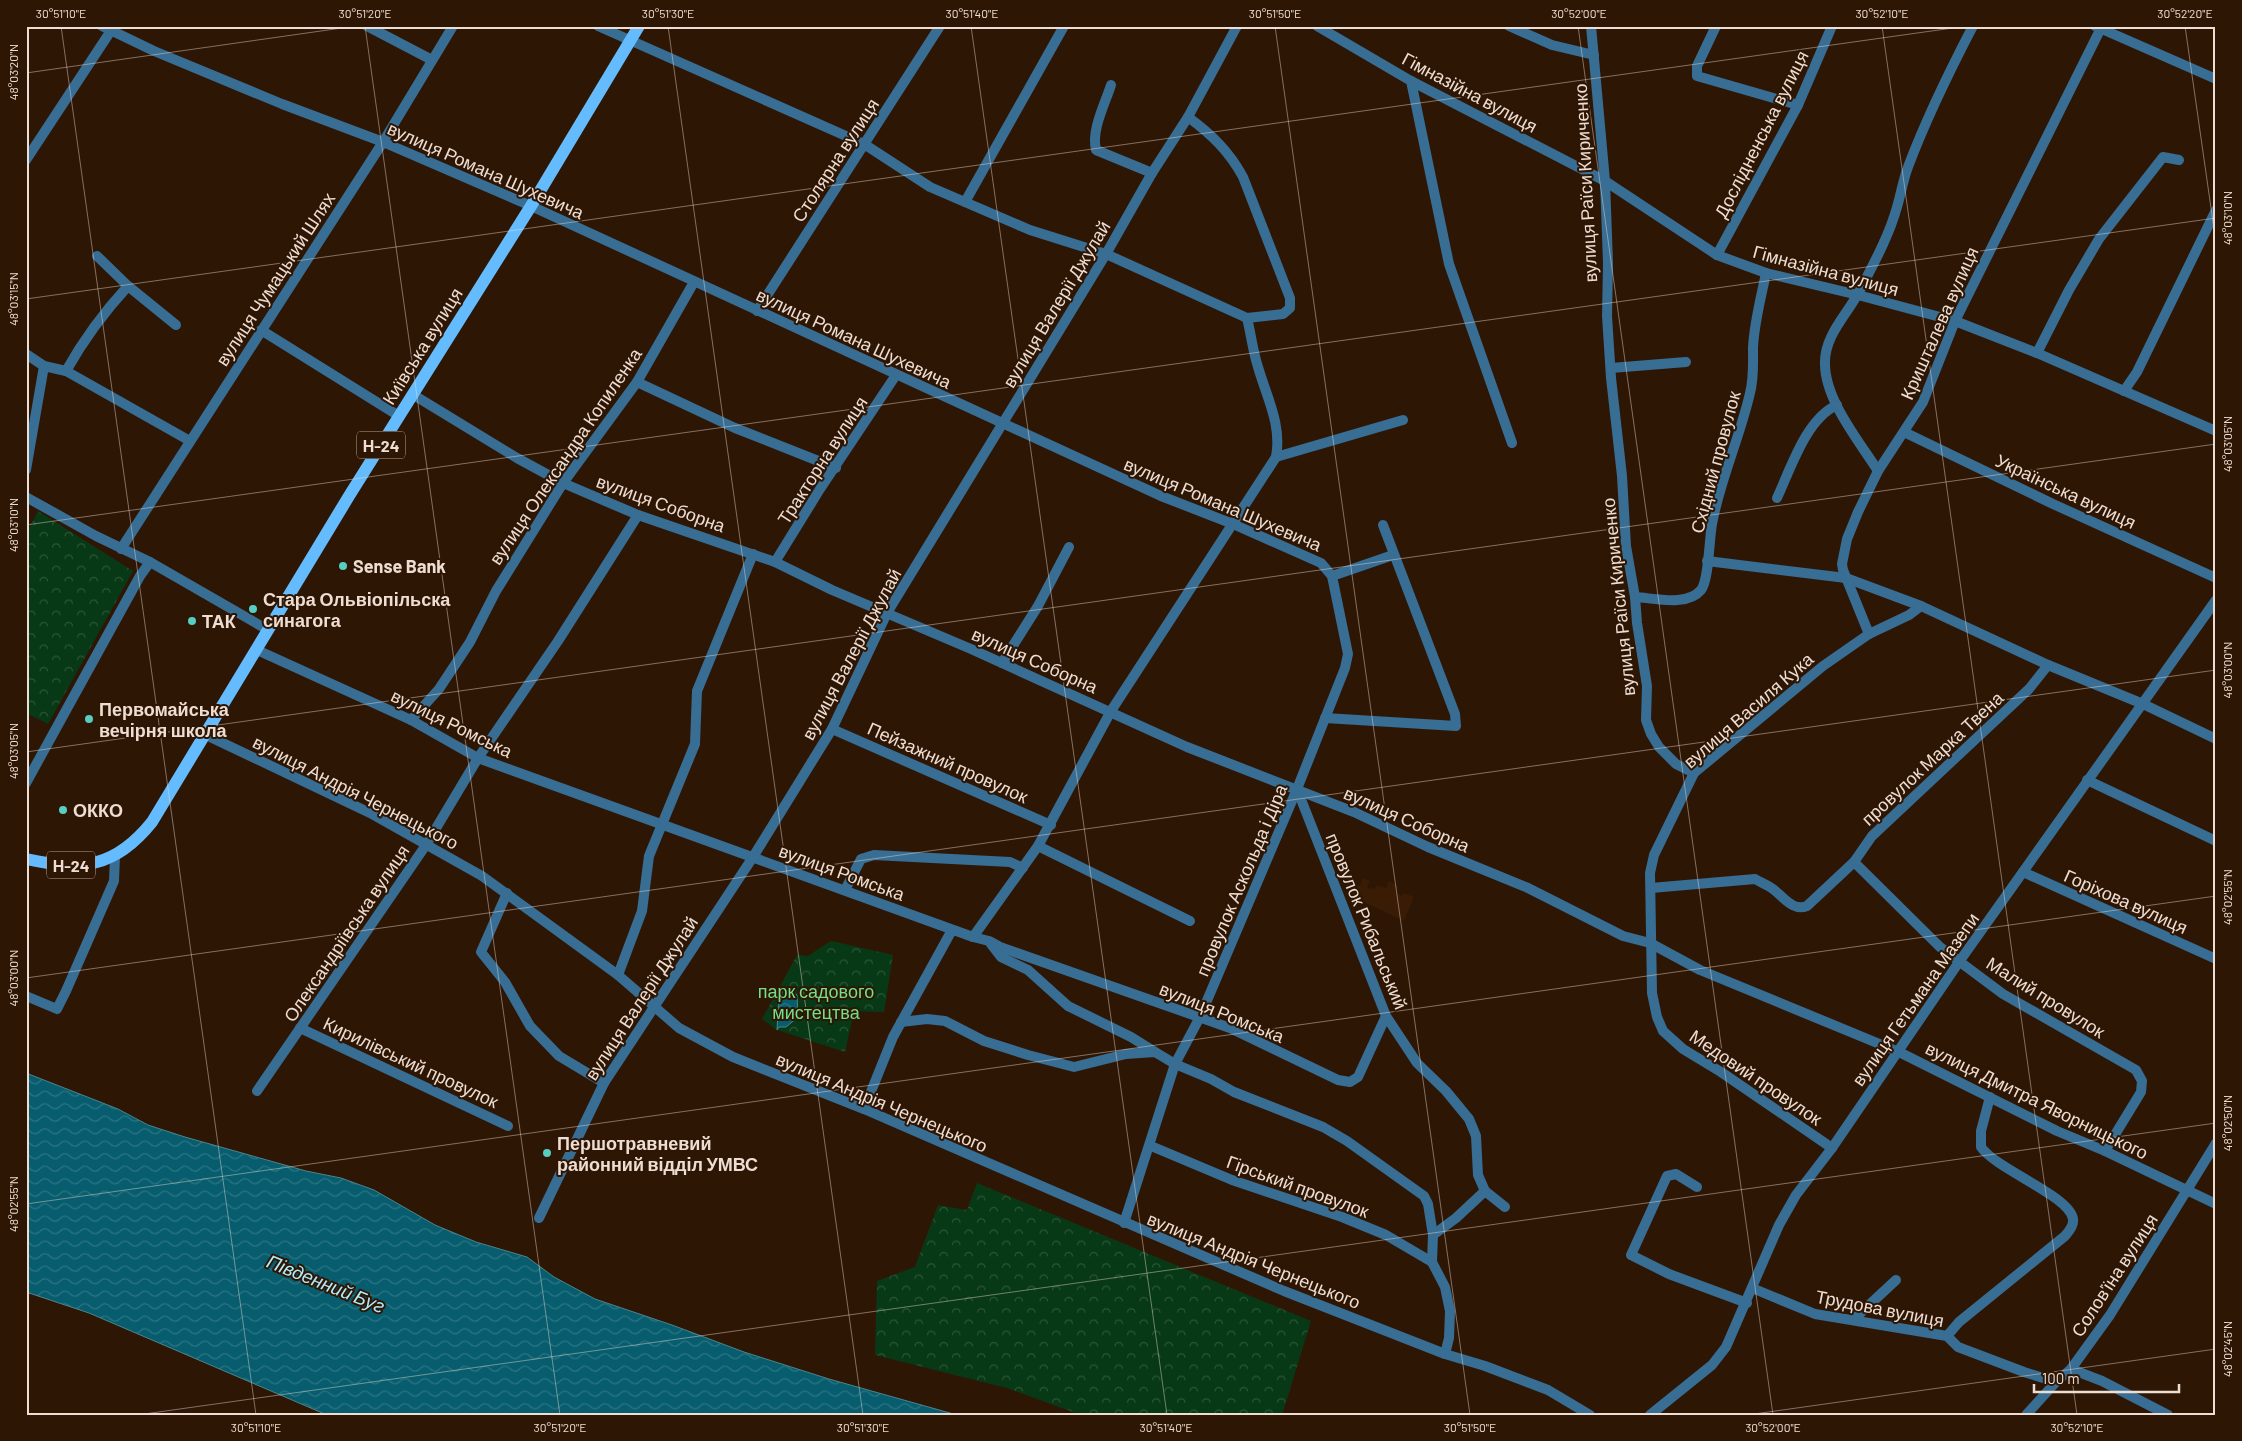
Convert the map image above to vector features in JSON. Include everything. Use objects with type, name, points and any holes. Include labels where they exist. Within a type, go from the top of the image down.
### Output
[{"type":"main road","name":"Київська вулиця","points":[[115,856],[136,842],[152,822],[412,394],[531,206],[639,26]]},
{"type":"main road","name":"Н-24","points":[[26,859],[52,865],[86,864],[115,856]]},
{"type":"street","points":[[367,26],[432,60]]},
{"type":"street","name":"вулиця Чумацький Шлях","points":[[121,549],[383,142],[453,26]]},
{"type":"street","points":[[598,26],[864,144],[930,187],[1030,230],[1106,254],[1247,318],[1282,314],[1290,308],[1290,298],[1243,177],[1233,158],[1211,134],[1188,117]]},
{"type":"street","name":"Столярна вулиця","points":[[757,311],[940,26]]},
{"type":"street","points":[[965,202],[1064,26]]},
{"type":"street","name":"вулиця Валерії Джулай","points":[[539,1218],[604,1083],[753,857],[832,729],[887,614],[1106,254],[1152,173],[1188,117],[1237,26]]},
{"type":"street","name":"Гімназійна вулиця","points":[[1317,26],[1411,81],[1605,181],[1717,255],[1766,273],[1955,321],[2037,353],[2216,431]]},
{"type":"street","points":[[1509,26],[1552,46],[1594,55]]},
{"type":"street","name":"вулиця Раїси Кириченко","points":[[1591,26],[1605,181],[1608,263],[1607,316],[1611,368],[1622,476],[1626,546],[1635,597],[1636,623],[1647,686],[1646,720],[1659,748],[1676,764],[1694,773]]},
{"type":"street","points":[[1716,26],[1697,66],[1697,76],[1798,105]]},
{"type":"street","name":"Дослідненська вулиця","points":[[1717,255],[1798,105],[1832,26]]},
{"type":"street","points":[[1878,471],[1837,404],[1826,376],[1827,344],[1858,295],[1881,251],[1897,208],[1908,168],[1951,68],[1973,26]]},
{"type":"street","points":[[2099,27],[2216,79]]},
{"type":"street","name":"Кришталева вулиця","points":[[1869,634],[1842,564],[1847,539],[1878,471],[1923,402],[1955,321],[2099,27]]},
{"type":"street","points":[[26,160],[109,28]]},
{"type":"street","name":"вулиця Романа Шухевича","points":[[109,28],[154,51],[273,100],[383,142],[531,206],[1161,496],[1233,524],[1321,563],[1332,576],[1348,654],[1325,718]]},
{"type":"street","points":[[1411,81],[1449,264],[1512,443]]},
{"type":"street","points":[[1112,85],[1097,128],[1094,144],[1096,150],[1152,173]]},
{"type":"street","points":[[2037,353],[2069,290],[2099,239],[2163,157],[2179,160]]},
{"type":"street","points":[[2124,391],[2137,372],[2216,210]]},
{"type":"street","points":[[97,256],[128,286],[176,325]]},
{"type":"street","name":"Східний провулок","points":[[1635,597],[1675,600],[1696,595],[1705,583],[1712,523],[1750,392],[1754,369],[1753,348],[1756,323],[1766,273]]},
{"type":"street","name":"вулиця Олександра Копиленка","points":[[411,720],[439,690],[470,642],[496,591],[563,483],[637,382],[694,282]]},
{"type":"street","points":[[66,371],[104,311],[128,286]]},
{"type":"street","points":[[973,937],[1038,846],[1111,711],[1276,457],[1278,444],[1277,422],[1257,366],[1247,318]]},
{"type":"street","points":[[261,330],[399,416]]},
{"type":"street","points":[[26,354],[44,366],[66,371],[190,441]]},
{"type":"street","points":[[1611,368],[1686,362]]},
{"type":"street","points":[[26,470],[44,366]]},
{"type":"street","name":"Тракторна вулиця","points":[[775,562],[810,505],[896,375]]},
{"type":"street","points":[[637,382],[735,428],[836,468]]},
{"type":"street","name":"вулиця Соборна","points":[[412,394],[517,458],[563,483],[638,514],[775,562],[887,614],[1111,711],[1187,747],[1354,812],[1428,847],[1528,888],[1623,936],[1650,943]]},
{"type":"street","points":[[1777,498],[1804,440],[1816,420],[1837,404]]},
{"type":"street","points":[[1276,457],[1403,420]]},
{"type":"street","name":"Українська вулиця","points":[[1904,432],[2053,504],[2216,578]]},
{"type":"street","points":[[26,497],[121,549],[150,562],[268,630]]},
{"type":"street","name":"Олександріївська вулиця","points":[[257,1091],[426,845],[478,758],[558,641],[638,514]]},
{"type":"street","points":[[1325,718],[1456,726],[1451,705],[1393,556],[1383,524]]},
{"type":"street","points":[[1002,663],[1038,606],[1068,547]]},
{"type":"street","points":[[618,975],[642,911],[649,856],[695,744],[697,691],[753,554]]},
{"type":"street","points":[[1332,576],[1393,556]]},
{"type":"street","points":[[1707,561],[1846,578],[1921,606],[2048,666],[2142,704],[2216,739]]},
{"type":"street","points":[[26,783],[140,576],[150,562]]},
{"type":"street","name":"вулиця Гетьмана Мазепи","points":[[1650,1415],[1712,1365],[1726,1347],[1796,1195],[1832,1148],[2022,872],[2216,600]]},
{"type":"street","name":"вулиця Василя Кука","points":[[1650,943],[1652,888],[1650,873],[1654,854],[1694,773],[1823,666],[1869,634],[1909,616],[1921,606]]},
{"type":"street","name":"вулиця Ромська","points":[[256,650],[411,720],[478,758],[952,930],[989,941],[1000,947],[1230,1028],[1338,1080],[1350,1082],[1358,1077],[1386,1016]]},
{"type":"street","name":"провулок Марка Твена","points":[[1652,888],[1755,879],[1770,887],[1794,906],[1802,908],[1807,906],[1854,862],[1872,836],[2022,695],[2048,666]]},
{"type":"street","name":"провулок Аскольда і Діра","points":[[1124,1224],[1151,1146],[1175,1064],[1200,1018],[1325,718]]},
{"type":"street","name":"Пейзажний провулок","points":[[832,729],[1051,825]]},
{"type":"street","name":"вулиця Андрія Чернецького","points":[[206,734],[370,813],[507,893],[618,975],[636,992],[655,1005],[679,1028],[733,1057],[864,1109],[1124,1224],[1284,1292],[1445,1354],[1485,1366],[1548,1390],[1590,1415]]},
{"type":"street","points":[[2087,780],[2216,841]]},
{"type":"street","name":"провулок Рибальський","points":[[1297,789],[1386,1016],[1417,1063],[1446,1091],[1469,1119],[1476,1136],[1478,1175],[1484,1191]]},
{"type":"street","points":[[1038,846],[1190,921]]},
{"type":"street","points":[[845,890],[861,859],[874,855],[1010,862],[1023,868]]},
{"type":"street","points":[[26,996],[56,1009],[66,991],[114,881],[115,856]]},
{"type":"street","name":"Малий провулок","points":[[1854,862],[1940,946],[1959,962],[2003,994],[2136,1070],[2142,1081],[2141,1092],[2105,1151]]},
{"type":"street","name":"Горіхова вулиця","points":[[2022,872],[2216,959]]},
{"type":"street","points":[[507,893],[481,952],[505,982],[530,1026],[559,1056],[604,1083]]},
{"type":"street","points":[[864,1109],[901,1022],[952,930]]},
{"type":"street","points":[[989,941],[1001,957],[1028,970],[1068,1006],[1131,1037],[1175,1064],[1210,1078],[1267,1106],[1323,1127],[1347,1140],[1424,1196],[1428,1204],[1433,1236],[1432,1262],[1445,1287],[1450,1311],[1450,1338],[1445,1354]]},
{"type":"street","name":"вулиця Дмитра Яворницького","points":[[1650,943],[1700,970],[1899,1052],[2057,1130],[2216,1204]]},
{"type":"street","name":"Медовий провулок","points":[[1650,943],[1652,993],[1657,1017],[1663,1031],[1683,1050],[1721,1072],[1832,1148]]},
{"type":"street","points":[[901,1022],[927,1019],[945,1021],[984,1041],[1074,1067],[1126,1054],[1155,1052]]},
{"type":"street","name":"Кирилівський провулок","points":[[300,1028],[508,1126]]},
{"type":"street","points":[[1947,1336],[1960,1322],[2065,1236],[2072,1228],[2074,1220],[2070,1212],[2052,1195],[1991,1159],[1981,1147],[1981,1131],[1990,1097]]},
{"type":"street","name":"Солов'їна вулиця","points":[[2026,1415],[2056,1382],[2071,1369],[2124,1294],[2216,1143]]},
{"type":"street","name":"Гірський провулок","points":[[1151,1146],[1232,1180],[1342,1217],[1386,1235],[1432,1262]]},
{"type":"street","points":[[1697,1187],[1676,1174],[1667,1176],[1631,1255],[1669,1274],[1747,1303]]},
{"type":"street","points":[[1433,1236],[1456,1218],[1484,1191],[1505,1207]]},
{"type":"street","points":[[1854,1319],[1896,1280]]},
{"type":"street","name":"Трудова вулиця","points":[[1752,1288],[1815,1314],[1947,1336],[1958,1347],[2056,1382]]},
{"type":"street","points":[[2071,1369],[2102,1381],[2166,1414]]},
{"type":"shaded area","points":[[1363,878],[1370,881],[1367,887],[1370,889],[1371,887],[1375,889],[1377,885],[1386,888],[1389,881],[1398,886],[1395,892],[1402,896],[1404,893],[1414,897],[1404,921],[1347,894],[1352,883],[1360,886]]},
{"type":"green space","points":[[38,511],[133,571],[48,724],[26,713],[26,534]]},
{"type":"green space","name":"парк садового мистецтва","points":[[831,941],[893,955],[884,1012],[854,1011],[845,1052],[777,1030],[762,1019],[797,955],[808,956]]},
{"type":"green space","points":[[977,1183],[1311,1321],[1282,1415],[1081,1415],[1007,1388],[875,1355],[877,1281],[915,1267],[938,1205],[967,1210]]},
{"type":"water","points":[[787,988],[797,995],[798,1017],[786,1027],[779,1027],[777,1030],[779,995]]},
{"type":"water","name":"Південний Буг","points":[[26,1073],[118,1109],[148,1125],[306,1171],[341,1178],[374,1190],[435,1225],[476,1242],[527,1257],[554,1277],[595,1299],[744,1352],[829,1379],[957,1415],[327,1415],[89,1313],[26,1292]]},
{"type":"place","name":"Sense Bank","points":[[343,566]]},
{"type":"place","name":"Стара Ольвіопільска синагога","points":[[253,609]]},
{"type":"place","name":"ТАК","points":[[192,621]]},
{"type":"place","name":"Первомайська вечірня школа","points":[[89,719]]},
{"type":"place","name":"ОККО","points":[[63,810]]},
{"type":"place","name":"Першотравневий районний відділ УМВС","points":[[547,1153]]}]
